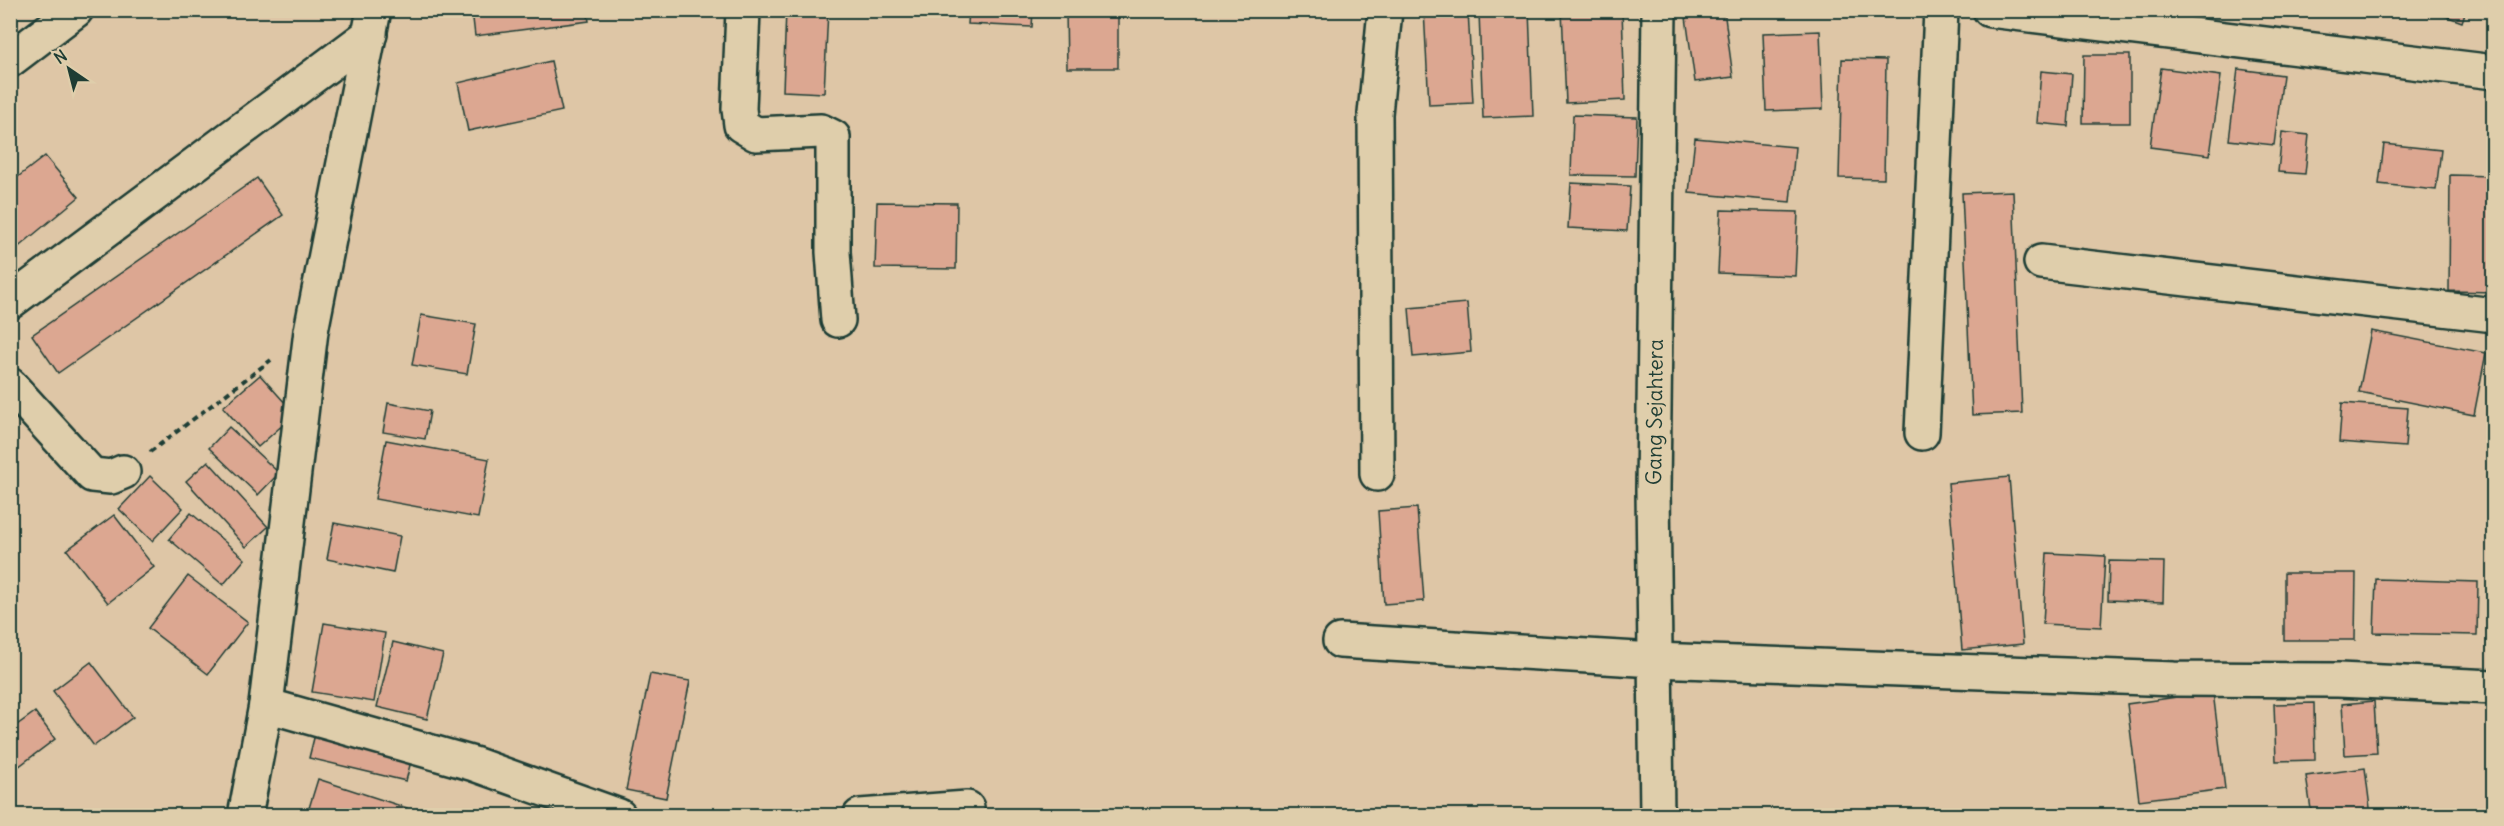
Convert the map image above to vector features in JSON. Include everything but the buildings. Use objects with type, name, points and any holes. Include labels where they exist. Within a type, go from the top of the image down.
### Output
[{"type":"street","points":[[10,60],[76,10]]},
{"type":"street","points":[[742,10],[739,109],[741,125],[756,134],[821,131],[833,137],[833,252],[838,320]]},
{"type":"street","points":[[1377,474],[1375,114],[1385,10]]},
{"type":"street","name":"Gang Sejahtera","points":[[1657,816],[1653,490],[1659,10]]},
{"type":"street","points":[[1922,433],[1941,10]]},
{"type":"street","points":[[1990,10],[2493,72]]},
{"type":"street","points":[[10,302],[372,22]]},
{"type":"street","points":[[245,816],[266,705],[311,331],[372,22]]},
{"type":"street","points":[[2041,262],[2493,315]]},
{"type":"street","points":[[10,385],[92,475],[111,477],[123,472]]},
{"type":"street","points":[[1340,641],[1654,660],[2174,679],[2338,680],[2493,687]]},
{"type":"street","points":[[266,705],[474,764],[619,816]]},
{"type":"street","points":[[860,816],[967,808]]},
{"type":"path","points":[[123,472],[274,357]]}]
